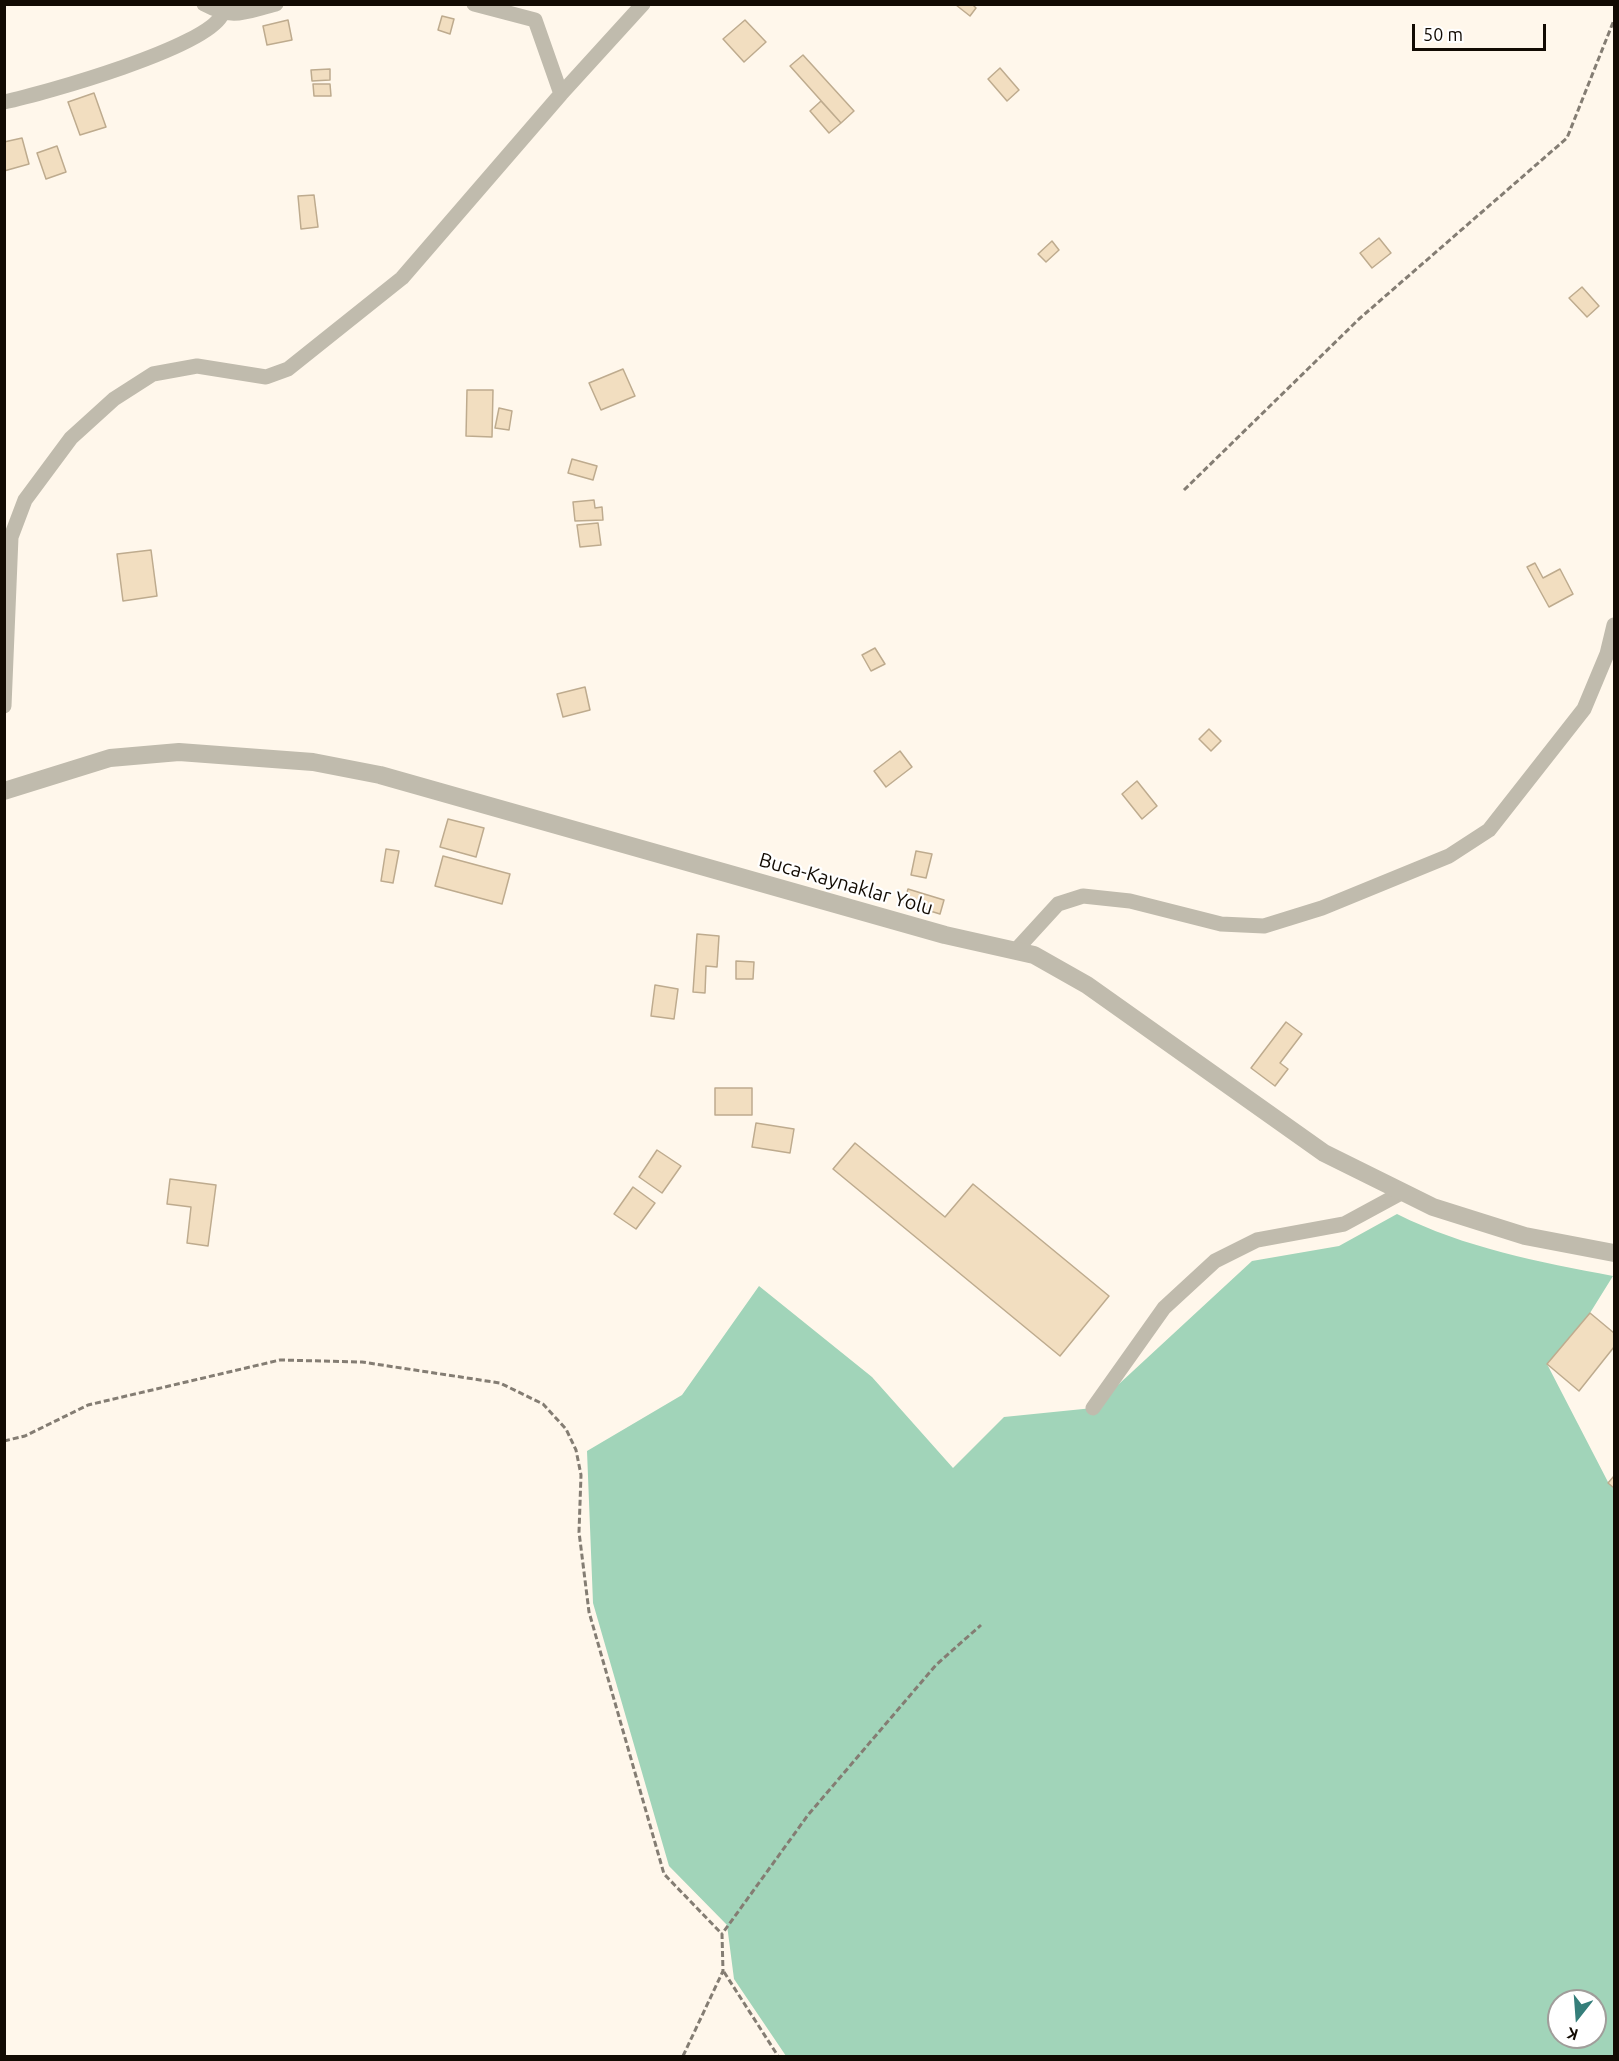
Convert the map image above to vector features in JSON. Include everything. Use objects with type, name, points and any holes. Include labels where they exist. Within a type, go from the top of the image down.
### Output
[{"type":"street","points":[[204,4],[222,14],[236,14],[276,4]]},
{"type":"street","points":[[474,4],[535,20],[561,94]]},
{"type":"street","points":[[4,706],[11,537],[25,500],[72,438],[114,399],[153,374],[197,366],[266,377],[288,369],[402,278],[561,94],[644,4]]},
{"type":"street","points":[[4,102],[92,78],[138,61],[213,27],[222,14]]},
{"type":"street","points":[[1015,951],[1058,904],[1083,896],[1130,901],[1221,924],[1264,926],[1322,908],[1449,856],[1489,830],[1584,710],[1606,654],[1614,625]]},
{"type":"street","name":"Buca-Kaynaklar Yolu","points":[[4,791],[110,758],[179,752],[314,762],[380,775],[945,935],[1034,955],[1087,985],[1324,1153],[1433,1207],[1525,1236],[1614,1253]]},
{"type":"street","points":[[1093,1408],[1164,1308],[1215,1261],[1257,1239],[1344,1224],[1403,1192]]},
{"type":"path","points":[[1184,490],[1359,319],[1567,138],[1614,20]]},
{"type":"path","points":[[4,1441],[25,1436],[88,1405],[280,1360],[362,1362],[500,1383],[543,1404],[566,1429],[576,1450],[581,1475],[579,1532],[589,1612],[664,1874],[722,1934]]},
{"type":"path","points":[[683,2056],[723,1971],[722,1934],[808,1815],[936,1665],[981,1625]]},
{"type":"path","points":[[723,1971],[778,2056]]},
{"type":"green space","points":[[1397,1214],[1449,1236],[1503,1253],[1613,1276],[1590,1313],[1547,1364],[1608,1482],[1614,1488],[1614,2056],[786,2056],[734,1979],[727,1925],[669,1866],[593,1603],[587,1451],[682,1395],[759,1286],[872,1377],[953,1468],[1004,1417],[1093,1408],[1252,1261],[1339,1246]]},
{"type":"building","points":[[972,4],[976,8],[970,16],[956,5]]},
{"type":"building","points":[[442,16],[454,19],[450,34],[438,30]]},
{"type":"building","points":[[288,20],[292,40],[267,45],[263,26]]},
{"type":"building","points":[[745,20],[766,42],[744,62],[723,39]]},
{"type":"building","points":[[803,55],[854,111],[841,123],[790,66]]},
{"type":"building","points":[[1000,68],[1019,90],[1007,101],[988,79]]},
{"type":"building","points":[[330,69],[330,80],[312,81],[311,70]]},
{"type":"building","points":[[313,84],[330,84],[331,96],[314,96]]},
{"type":"building","points":[[94,93],[106,127],[80,135],[68,102]]},
{"type":"building","points":[[821,101],[841,123],[829,133],[810,111]]},
{"type":"building","points":[[22,138],[29,164],[4,171],[4,142]]},
{"type":"building","points":[[57,146],[66,172],[46,179],[37,153]]},
{"type":"building","points":[[314,195],[318,227],[301,229],[298,196]]},
{"type":"building","points":[[1379,238],[1391,253],[1372,268],[1360,253]]},
{"type":"building","points":[[1052,241],[1059,250],[1046,262],[1038,254]]},
{"type":"building","points":[[1582,287],[1599,306],[1587,317],[1569,298]]},
{"type":"building","points":[[623,369],[635,396],[601,410],[589,383]]},
{"type":"building","points":[[467,390],[493,390],[492,437],[466,436]]},
{"type":"building","points":[[499,408],[512,411],[509,430],[495,428]]},
{"type":"building","points":[[572,459],[597,466],[593,480],[568,473]]},
{"type":"building","points":[[594,500],[595,508],[602,507],[603,520],[575,521],[573,502]]},
{"type":"building","points":[[598,523],[601,545],[580,547],[577,525]]},
{"type":"building","points":[[151,550],[157,596],[123,601],[117,554]]},
{"type":"building","points":[[1535,563],[1543,578],[1560,569],[1573,594],[1549,607],[1527,567]]},
{"type":"building","points":[[875,648],[885,664],[871,671],[862,655]]},
{"type":"building","points":[[585,687],[590,710],[563,717],[557,694]]},
{"type":"building","points":[[1209,729],[1221,741],[1211,751],[1199,739]]},
{"type":"building","points":[[900,751],[912,767],[886,787],[874,771]]},
{"type":"building","points":[[1137,781],[1157,806],[1142,819],[1122,794]]},
{"type":"building","points":[[448,819],[484,828],[476,857],[440,847]]},
{"type":"building","points":[[386,849],[399,851],[393,883],[381,881]]},
{"type":"building","points":[[916,851],[932,854],[926,878],[911,875]]},
{"type":"building","points":[[443,856],[510,874],[502,904],[435,886]]},
{"type":"building","points":[[908,889],[944,900],[940,914],[904,903]]},
{"type":"building","points":[[697,934],[719,936],[717,967],[706,966],[705,993],[693,992]]},
{"type":"building","points":[[736,961],[754,962],[753,979],[736,979]]},
{"type":"building","points":[[655,985],[678,989],[674,1019],[651,1016]]},
{"type":"building","points":[[1286,1022],[1302,1034],[1280,1063],[1288,1069],[1275,1086],[1251,1068]]},
{"type":"building","points":[[715,1088],[752,1088],[752,1115],[715,1115]]},
{"type":"building","points":[[756,1123],[794,1129],[790,1153],[752,1147]]},
{"type":"building","points":[[855,1143],[945,1217],[973,1184],[1109,1296],[1060,1356],[833,1169]]},
{"type":"building","points":[[657,1150],[681,1166],[662,1193],[639,1177]]},
{"type":"building","points":[[170,1179],[216,1185],[208,1246],[187,1243],[191,1207],[167,1204]]},
{"type":"building","points":[[633,1187],[655,1203],[636,1229],[614,1214]]},
{"type":"building","points":[[1590,1313],[1614,1333],[1614,1347],[1579,1391],[1547,1364]]},
{"type":"building","points":[[1614,1476],[1614,1488],[1608,1483]]}]
